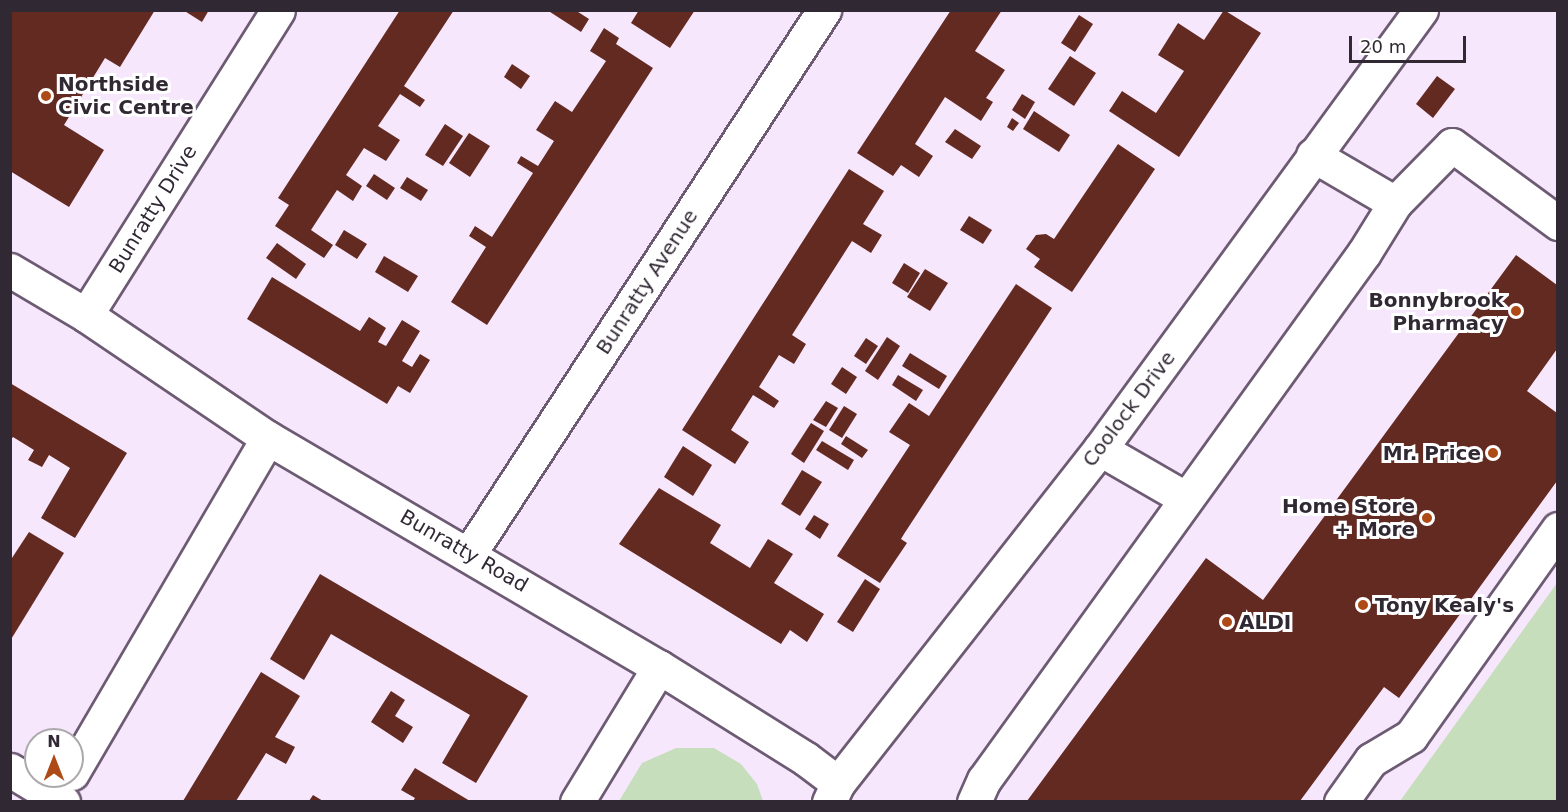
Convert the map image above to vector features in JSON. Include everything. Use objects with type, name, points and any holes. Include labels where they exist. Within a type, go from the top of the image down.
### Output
[{"type":"street","name":"Bunratty Drive","points":[[86,315],[278,10]]},
{"type":"street","name":"Bunratty Avenue","points":[[469,554],[824,10]]},
{"type":"street","name":"Coolock Drive","points":[[833,792],[1100,449],[1421,10]]},
{"type":"street","points":[[974,801],[984,780],[1185,498],[1364,253],[1395,203],[1452,145],[1557,223]]},
{"type":"street","points":[[1313,155],[1395,203]]},
{"type":"street","name":"Bunratty Road","points":[[10,270],[86,315],[268,438],[659,667],[806,759],[833,792]]},
{"type":"street","points":[[84,754],[268,438]]},
{"type":"street","points":[[1100,449],[1185,498]]},
{"type":"street","points":[[1341,801],[1371,759],[1411,736],[1557,529]]},
{"type":"street","points":[[577,801],[659,667]]},
{"type":"green space","points":[[1557,583],[1557,801],[1400,801]]},
{"type":"green space","points":[[676,748],[714,748],[741,764],[757,784],[763,801],[619,801],[642,763]]},
{"type":"building","name":"Northside Civic Centre","points":[[10,10],[155,10],[120,67],[105,58],[64,125],[104,150],[69,207],[10,171]]},
{"type":"building","points":[[183,10],[209,10],[202,22]]},
{"type":"building","points":[[400,10],[454,10],[404,86],[425,100],[420,107],[400,94],[378,126],[400,140],[386,161],[364,148],[346,175],[362,186],[353,201],[337,190],[311,230],[333,245],[324,258],[275,226],[289,205],[278,198]]},
{"type":"building","points":[[547,10],[575,10],[589,19],[581,32]]},
{"type":"building","points":[[639,10],[695,10],[670,48],[631,23]]},
{"type":"building","points":[[951,10],[1002,10],[975,51],[1005,70],[986,98],[993,102],[981,121],[945,97],[915,144],[933,156],[919,177],[901,165],[893,176],[857,153]]},
{"type":"building","points":[[1224,10],[1261,33],[1179,157],[1109,111],[1122,91],[1156,113],[1184,71],[1158,55],[1178,23],[1204,40]]},
{"type":"building","points":[[1079,15],[1093,24],[1075,52],[1061,43]]},
{"type":"building","points":[[604,28],[619,38],[616,44],[653,68],[487,325],[451,302],[486,247],[469,236],[475,226],[492,237],[533,173],[517,163],[521,156],[538,166],[554,141],[536,130],[555,101],[572,112],[606,61],[590,51]]},
{"type":"building","points":[[1070,56],[1096,73],[1074,106],[1048,89]]},
{"type":"building","points":[[512,64],[530,76],[521,89],[504,77]]},
{"type":"building","points":[[1437,76],[1455,89],[1433,118],[1416,104]]},
{"type":"building","points":[[1022,94],[1035,102],[1025,119],[1012,110]]},
{"type":"building","points":[[1034,111],[1070,135],[1059,152],[1023,129]]},
{"type":"building","points":[[1012,118],[1019,123],[1013,131],[1007,127]]},
{"type":"building","points":[[445,124],[463,136],[443,166],[425,155]]},
{"type":"building","points":[[955,129],[981,146],[972,159],[945,142]]},
{"type":"building","points":[[469,133],[490,146],[470,177],[449,163]]},
{"type":"building","points":[[1118,144],[1155,169],[1072,292],[1034,267],[1040,259],[1026,249],[1036,235],[1046,234],[1054,239]]},
{"type":"building","points":[[849,169],[884,191],[863,224],[882,235],[871,253],[852,241],[792,335],[806,344],[794,364],[779,355],[759,387],[779,401],[774,408],[753,395],[731,430],[749,442],[735,464],[682,430]]},
{"type":"building","points":[[374,174],[395,188],[387,200],[366,186]]},
{"type":"building","points":[[407,177],[428,190],[421,201],[400,188]]},
{"type":"building","points":[[969,216],[992,230],[983,244],[960,230]]},
{"type":"building","points":[[344,230],[367,244],[357,259],[335,245]]},
{"type":"building","points":[[277,243],[306,264],[296,279],[266,258]]},
{"type":"building","points":[[1516,255],[1557,285],[1557,349],[1527,391],[1557,413],[1557,481],[1399,698],[1384,687],[1300,801],[1027,801],[1206,558],[1263,600]]},
{"type":"building","points":[[384,256],[418,276],[408,292],[375,272]]},
{"type":"building","points":[[904,263],[920,273],[908,293],[892,283]]},
{"type":"building","points":[[925,269],[948,283],[930,311],[907,297]]},
{"type":"building","points":[[272,277],[360,331],[369,317],[386,328],[378,342],[386,346],[402,320],[420,331],[402,361],[412,367],[420,354],[430,360],[410,393],[398,386],[387,404],[247,319]]},
{"type":"building","points":[[1016,284],[1052,308],[904,534],[901,539],[907,543],[880,583],[837,556],[910,445],[889,432],[909,403],[929,416]]},
{"type":"building","points":[[887,337],[900,346],[878,380],[865,371]]},
{"type":"building","points":[[866,338],[878,346],[866,364],[854,356]]},
{"type":"building","points":[[910,353],[947,376],[939,389],[902,366]]},
{"type":"building","points":[[842,367],[857,377],[846,394],[831,384]]},
{"type":"building","points":[[898,375],[923,390],[916,401],[892,385]]},
{"type":"building","points":[[10,383],[127,453],[75,538],[41,518],[70,468],[49,455],[42,467],[28,460],[34,450],[13,437],[10,441]]},
{"type":"building","points":[[826,401],[838,408],[826,427],[813,420]]},
{"type":"building","points":[[844,406],[857,414],[842,438],[829,430]]},
{"type":"building","points":[[811,423],[824,431],[804,463],[791,454]]},
{"type":"building","points":[[846,436],[868,450],[862,458],[841,444]]},
{"type":"building","points":[[822,441],[854,460],[848,470],[816,450]]},
{"type":"building","points":[[683,446],[712,465],[693,496],[664,477]]},
{"type":"building","points":[[802,470],[822,482],[800,516],[781,504]]},
{"type":"building","points":[[659,488],[721,525],[710,543],[750,568],[768,539],[793,554],[774,583],[824,614],[807,642],[790,630],[781,644],[619,544]]},
{"type":"building","points":[[814,515],[829,524],[820,539],[805,529]]},
{"type":"building","points":[[29,532],[64,553],[10,641],[10,561]]},
{"type":"building","points":[[320,574],[528,696],[476,783],[442,763],[470,715],[331,634],[304,680],[270,659]]},
{"type":"building","points":[[865,579],[880,589],[853,632],[837,622]]},
{"type":"building","points":[[261,672],[300,696],[275,737],[295,747],[286,764],[266,753],[236,801],[183,801]]},
{"type":"building","points":[[391,691],[405,700],[395,716],[413,727],[403,743],[371,722]]},
{"type":"building","points":[[415,768],[470,801],[413,801],[415,798],[401,790]]},
{"type":"building","points":[[313,795],[323,801],[309,801]]},
{"type":"place","name":"Northside Civic Centre","points":[[46,96]]},
{"type":"place","name":"Bonnybrook Pharmacy","points":[[1516,311]]},
{"type":"place","name":"Mr. Price","points":[[1493,453]]},
{"type":"place","name":"Home Store + More","points":[[1427,518]]},
{"type":"place","name":"Tony Kealy's","points":[[1363,605]]},
{"type":"place","name":"ALDI","points":[[1227,622]]}]
